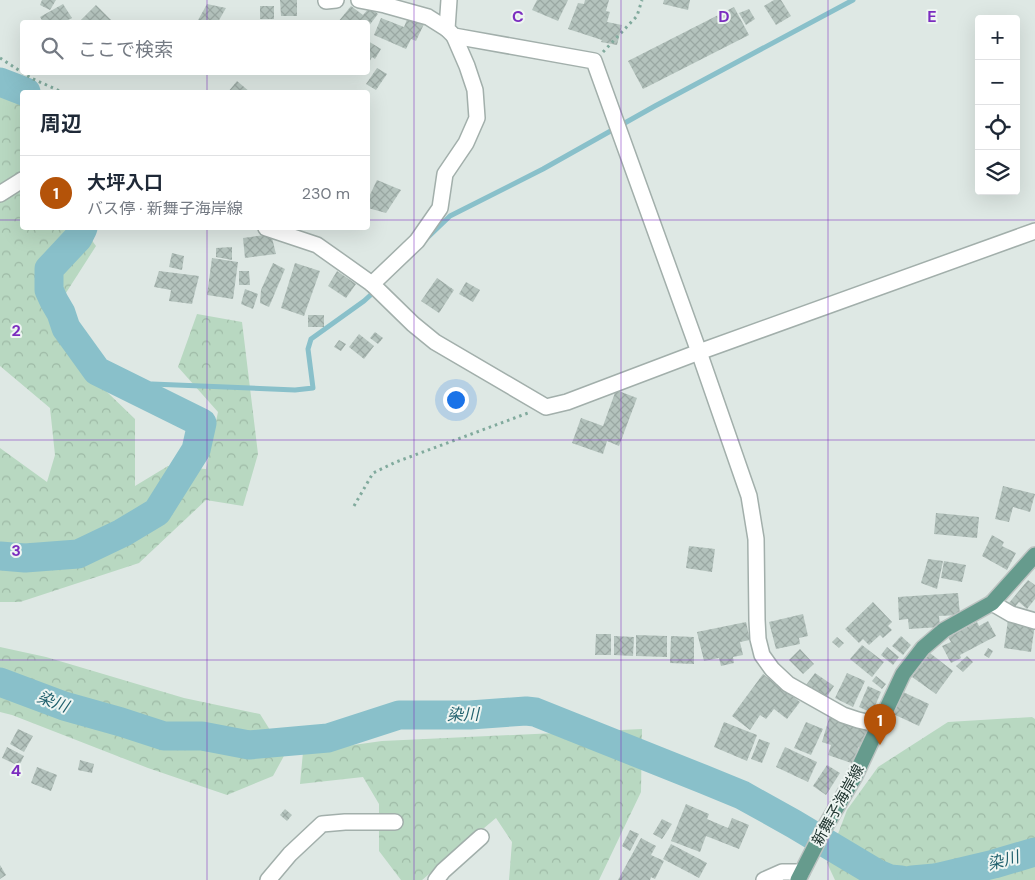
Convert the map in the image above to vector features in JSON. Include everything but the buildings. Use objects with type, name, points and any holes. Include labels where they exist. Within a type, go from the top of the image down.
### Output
[{"type":"main road","name":"新舞子海岸線","points":[[800,876],[825,827],[855,776],[903,674],[924,648],[944,630],[992,603],[1035,555]]},
{"type":"street","points":[[359,0],[428,17],[451,33],[594,62],[700,352],[748,496],[756,539],[758,640],[762,656],[772,670],[788,684],[843,715],[880,725]]},
{"type":"street","points":[[372,284],[417,241],[440,208],[445,174],[466,144],[477,118],[475,90],[467,66],[451,33],[449,0]]},
{"type":"street","points":[[0,194],[20,181]]},
{"type":"street","points":[[272,230],[317,245],[372,284],[435,342],[546,407],[567,402],[1035,231]]},
{"type":"street","points":[[992,603],[1011,614],[1035,621]]},
{"type":"street","points":[[268,880],[290,854],[322,824],[395,822]]},
{"type":"street","points":[[436,880],[443,870],[481,838]]},
{"type":"street","points":[[764,880],[782,872],[800,876]]},
{"type":"path","points":[[594,62],[636,16],[642,0]]},
{"type":"path","points":[[0,58],[20,71]]},
{"type":"path","points":[[26,75],[58,90]]},
{"type":"path","points":[[354,506],[373,472],[546,407]]},
{"type":"green space","points":[[0,93],[20,103],[20,230],[84,230],[96,246],[64,296],[76,362],[135,419],[135,486],[168,466],[206,469],[218,412],[178,367],[197,314],[242,322],[258,454],[243,506],[206,500],[139,563],[20,602],[0,602],[0,448],[47,482],[55,455],[50,408],[0,366]]},
{"type":"green space","points":[[0,647],[46,657],[184,698],[260,714],[285,754],[273,776],[227,795],[148,768],[0,712]]},
{"type":"green space","points":[[1032,717],[1035,719],[1035,880],[835,880],[827,863],[847,810],[878,767],[948,722]]},
{"type":"green space","points":[[642,729],[641,792],[599,880],[509,880],[512,842],[496,818],[422,880],[401,880],[379,851],[379,804],[363,777],[300,784],[303,752],[382,741]]},
{"type":"waterway","points":[[425,240],[450,216],[543,169],[655,106],[853,0]]},
{"type":"waterway","name":"染川","points":[[0,82],[21,90]]},
{"type":"waterway","name":"染川","points":[[0,556],[25,558],[78,554],[122,533],[157,512],[196,450],[202,423],[97,371],[66,328],[61,313],[49,290],[49,269],[78,238],[82,230]]},
{"type":"waterway","points":[[149,396],[152,384],[295,390],[313,388],[308,349],[311,339],[375,291]]},
{"type":"waterway","name":"染川","points":[[0,682],[64,706],[164,736],[202,736],[249,745],[328,738],[399,715],[470,715],[535,712],[742,795],[876,873],[890,879],[901,880]]},
{"type":"waterway","name":"染川","points":[[912,880],[935,878],[1035,852]]},
{"type":"place","name":"大坪入口","points":[[880,745]]}]
